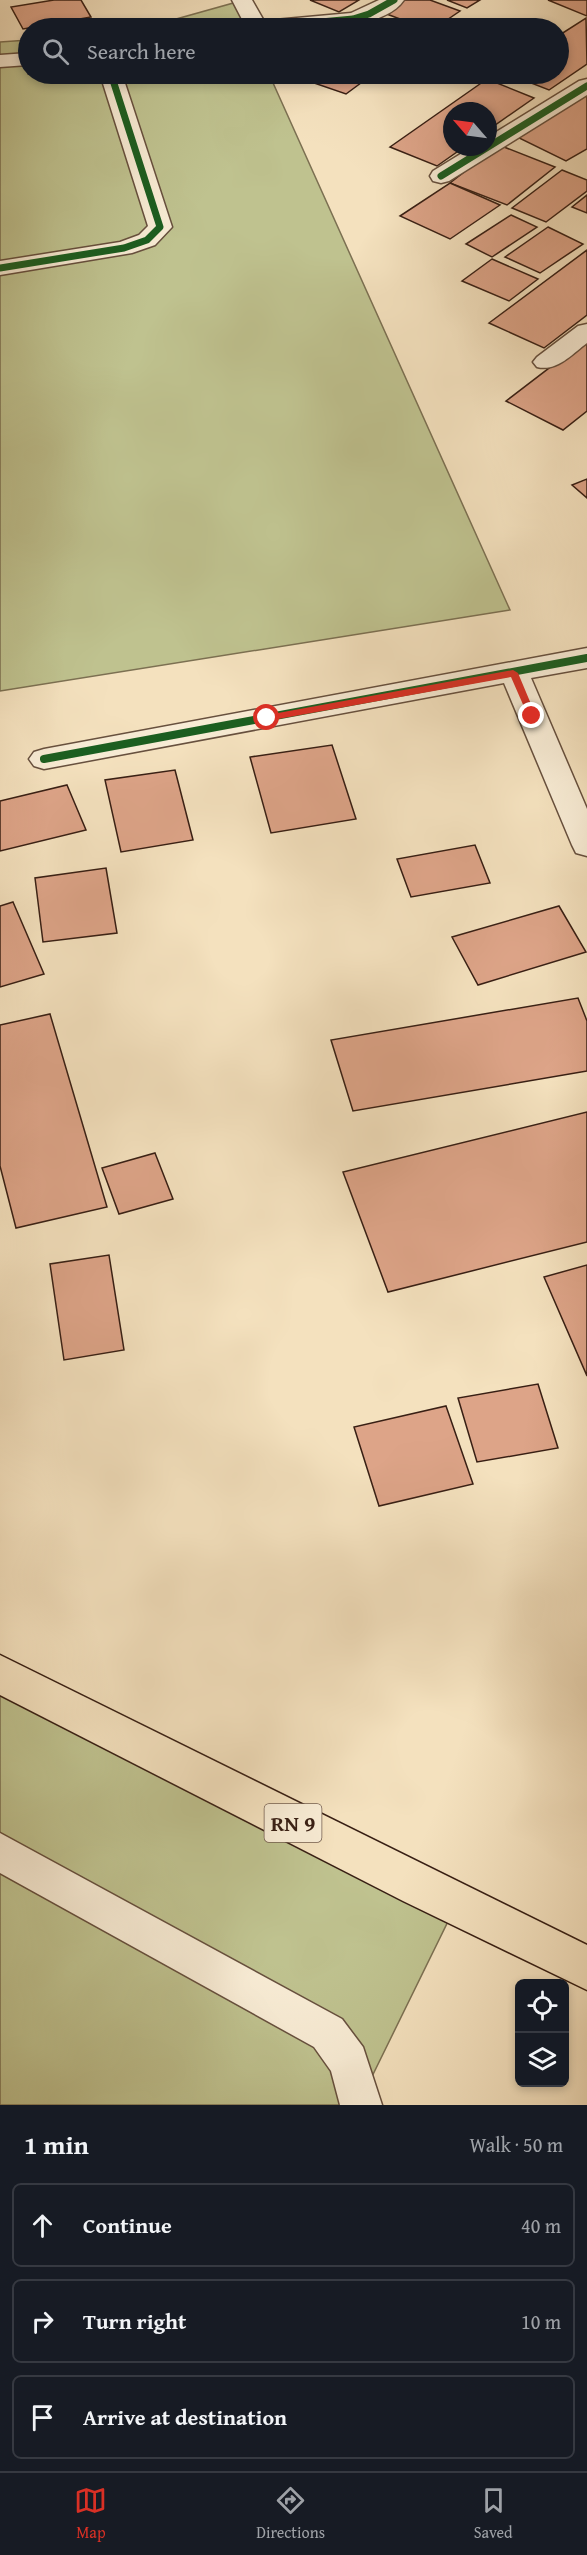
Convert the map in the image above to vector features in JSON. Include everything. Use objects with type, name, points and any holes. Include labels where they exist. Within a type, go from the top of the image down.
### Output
[{"type":"main road","name":"RN 9","points":[[0,1674],[418,1886],[587,1968]]},
{"type":"street","points":[[242,0],[250,18]]},
{"type":"street","points":[[356,18],[369,14],[394,0]]},
{"type":"street","points":[[0,61],[18,60]]},
{"type":"street","points":[[0,268],[124,248],[147,240],[159,226],[114,84]]},
{"type":"street","points":[[441,176],[587,86]]},
{"type":"street","points":[[546,362],[587,331]]},
{"type":"street","points":[[44,759],[587,658]]},
{"type":"street","points":[[513,673],[587,845]]},
{"type":"lane","points":[[0,1852],[328,2033],[349,2061],[361,2105]]},
{"type":"green space","points":[[237,2],[244,18],[180,18]]},
{"type":"green space","points":[[18,41],[18,84],[273,84],[510,610],[0,691],[0,42]]},
{"type":"green space","points":[[0,1679],[458,1901],[358,2105],[0,2105]]},
{"type":"building","points":[[54,0],[81,0],[91,17],[18,18],[18,20],[11,7]]},
{"type":"building","points":[[310,0],[359,0],[339,12]]},
{"type":"building","points":[[404,0],[430,0],[460,11],[450,18],[397,18],[384,13]]},
{"type":"building","points":[[447,0],[480,0],[467,8]]},
{"type":"building","points":[[548,0],[587,0],[587,16]]},
{"type":"building","points":[[586,18],[587,64],[569,76],[569,29]]},
{"type":"building","points":[[317,84],[360,84],[346,94]]},
{"type":"building","points":[[480,84],[499,84],[534,98],[497,124],[497,102],[454,102]]},
{"type":"building","points":[[534,84],[558,84],[549,90]]},
{"type":"building","points":[[587,91],[587,149],[566,161],[513,135]]},
{"type":"building","points":[[443,110],[443,156],[451,156],[437,166],[390,147]]},
{"type":"building","points":[[499,145],[555,167],[507,205],[450,183],[485,156],[497,156]]},
{"type":"building","points":[[562,170],[587,180],[587,191],[546,222],[512,208]]},
{"type":"building","points":[[450,183],[500,205],[450,239],[400,216]]},
{"type":"building","points":[[587,195],[587,213],[572,207]]},
{"type":"building","points":[[511,215],[537,227],[492,257],[466,244]]},
{"type":"building","points":[[548,227],[583,244],[540,273],[505,257]]},
{"type":"building","points":[[587,250],[587,315],[544,348],[489,323]]},
{"type":"building","points":[[492,259],[538,279],[509,301],[462,281]]},
{"type":"building","points":[[587,339],[587,411],[563,430],[506,401]]},
{"type":"building","points":[[587,479],[587,498],[572,485]]},
{"type":"building","points":[[332,745],[356,819],[271,833],[250,757]]},
{"type":"building","points":[[175,770],[193,840],[121,852],[105,780]]},
{"type":"building","points":[[67,785],[86,830],[0,851],[0,801]]},
{"type":"building","points":[[475,845],[490,883],[411,897],[397,859]]},
{"type":"building","points":[[106,868],[117,933],[43,942],[35,878]]},
{"type":"building","points":[[13,902],[44,974],[0,987],[0,906]]},
{"type":"building","points":[[559,906],[586,952],[478,985],[452,937]]},
{"type":"building","points":[[578,998],[587,1021],[587,1071],[353,1111],[331,1040]]},
{"type":"building","points":[[50,1014],[107,1207],[16,1228],[0,1166],[0,1025]]},
{"type":"building","points":[[587,1112],[587,1242],[388,1292],[343,1172]]},
{"type":"building","points":[[155,1153],[173,1199],[119,1214],[102,1168]]},
{"type":"building","points":[[109,1255],[124,1350],[64,1360],[50,1264]]},
{"type":"building","points":[[587,1265],[587,1376],[544,1277]]},
{"type":"building","points":[[538,1384],[558,1448],[477,1462],[458,1398]]},
{"type":"building","points":[[446,1406],[473,1484],[379,1506],[354,1427]]},
{"type":"cycle path","points":[[356,18],[369,14],[394,0]]},
{"type":"cycle path","points":[[0,268],[124,248],[147,240],[160,227],[114,84]]},
{"type":"cycle path","points":[[441,176],[587,86]]},
{"type":"cycle path","points":[[44,759],[587,658]]},
{"type":"route","points":[[267,718],[513,673],[532,716]]}]
